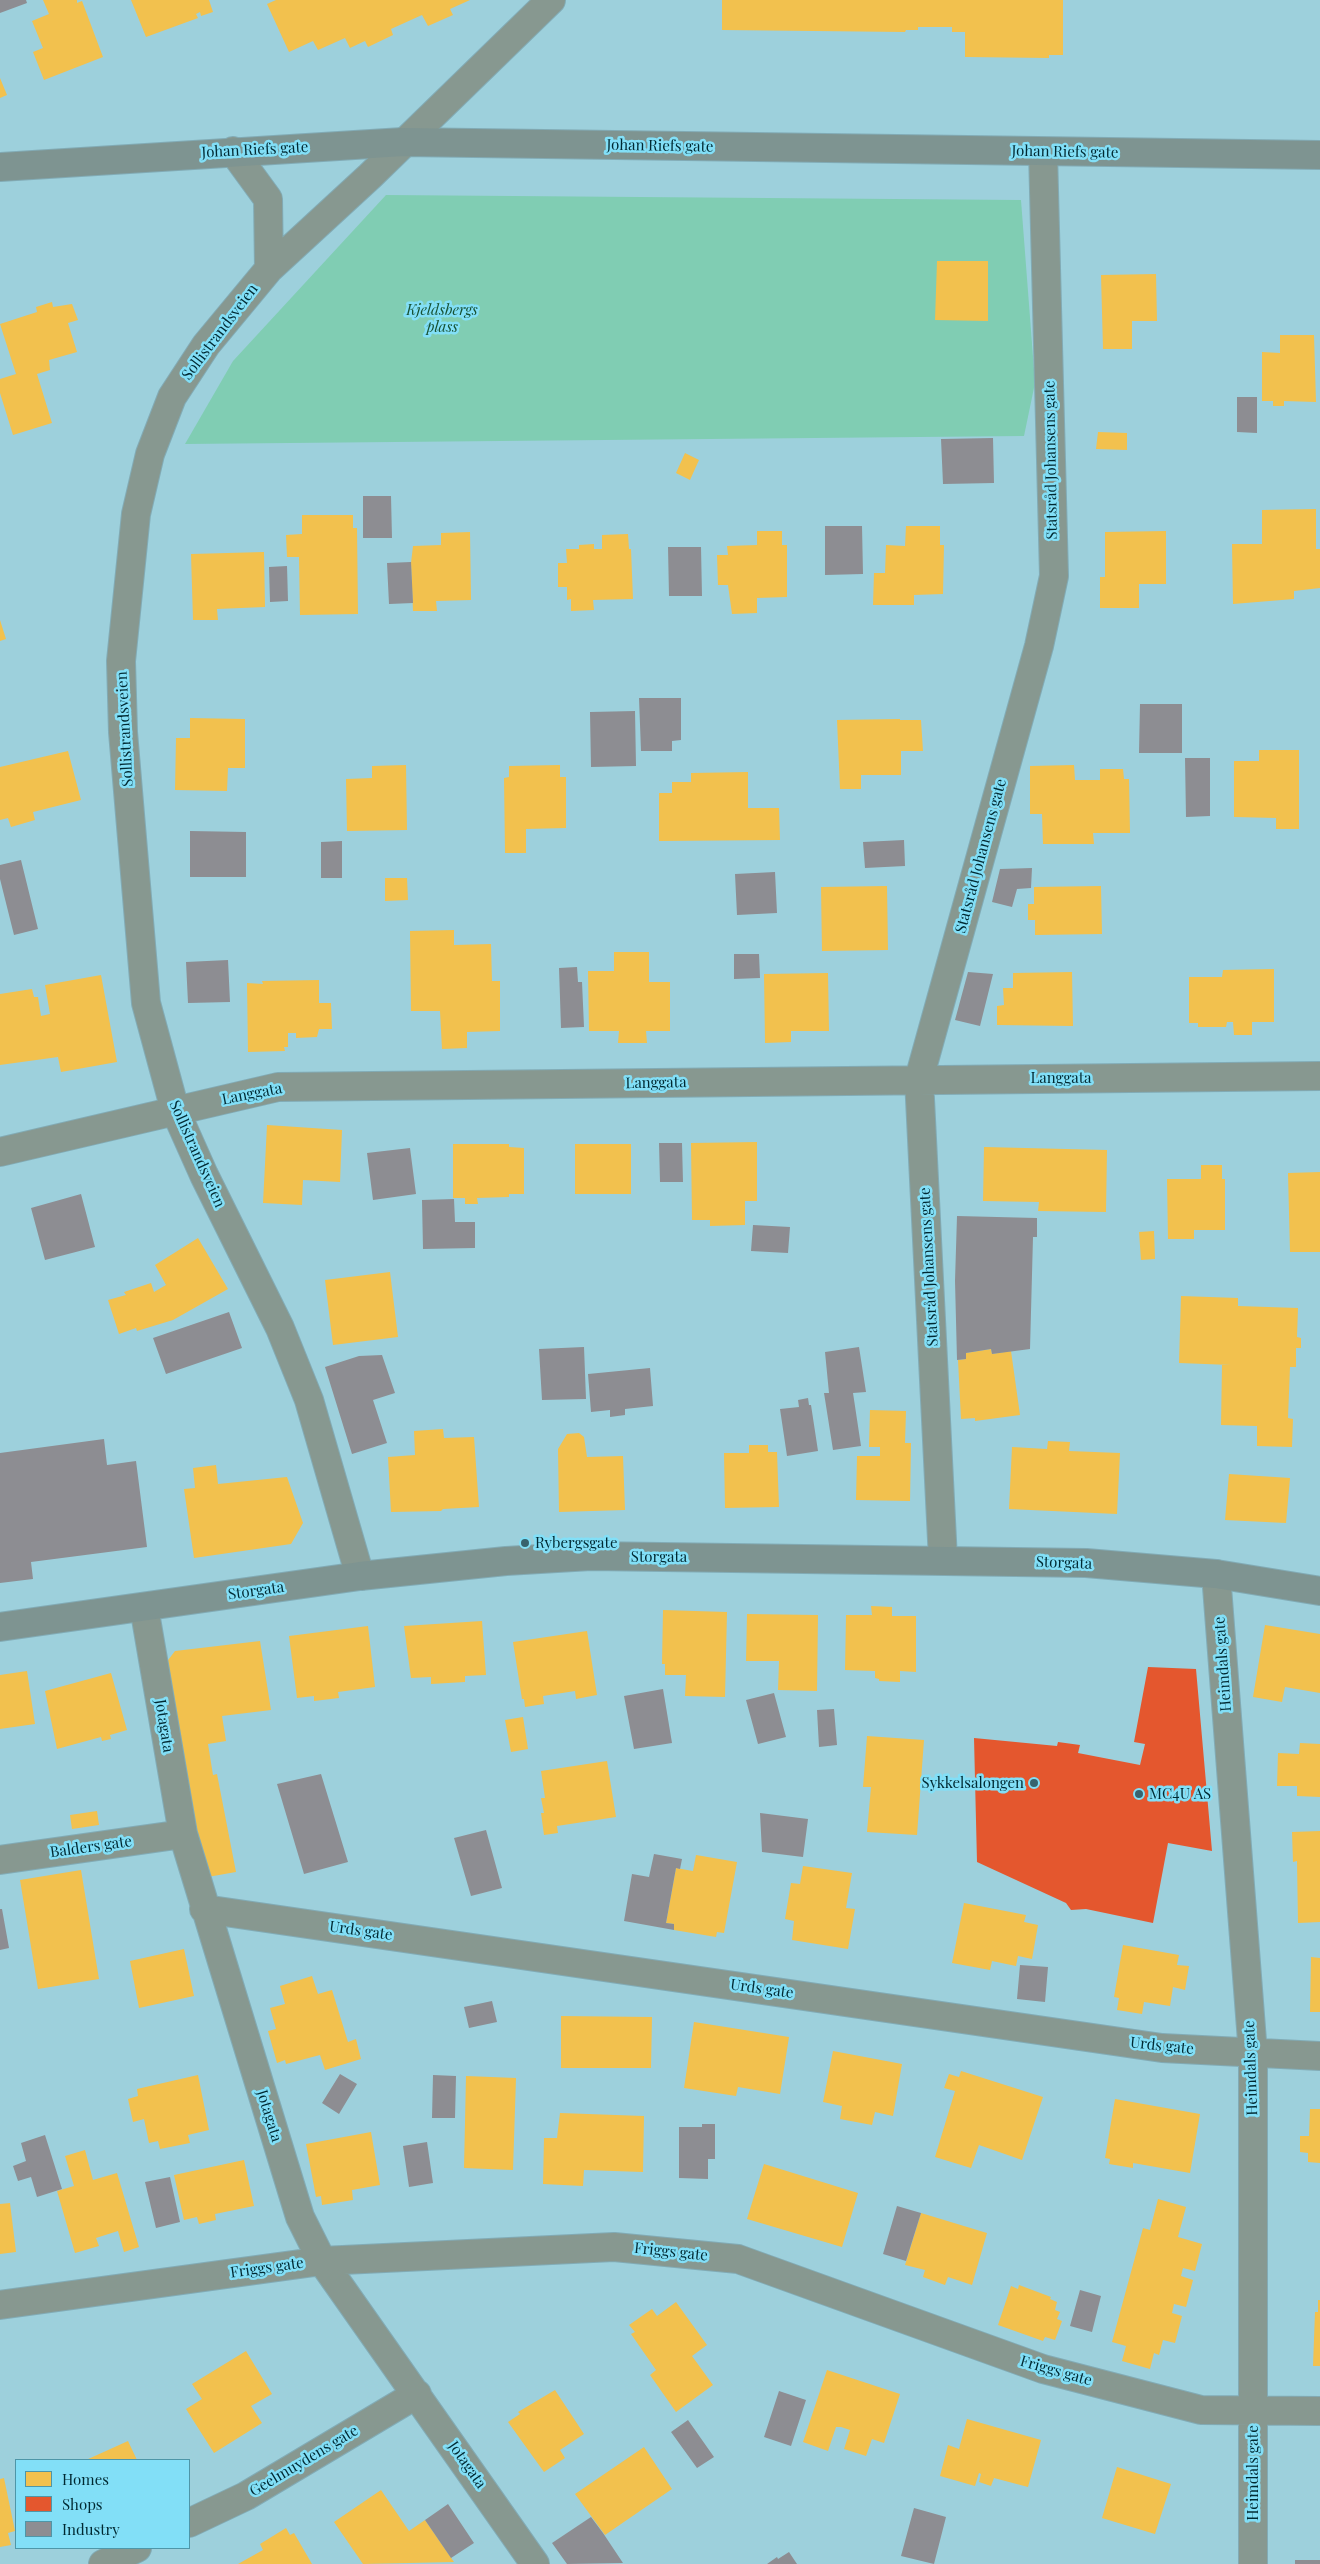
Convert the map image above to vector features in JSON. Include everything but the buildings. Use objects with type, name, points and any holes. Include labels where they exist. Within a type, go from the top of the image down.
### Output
[{"type":"main road","name":"Johan Riefs gate","points":[[0,167],[233,151],[403,142],[1320,155]]},
{"type":"main road","name":"Storgata","points":[[0,1627],[360,1576],[591,1556],[1086,1563],[1216,1574],[1320,1591]]},
{"type":"street","name":"Sollistrandsveien","points":[[360,1576],[309,1400],[280,1328],[204,1175],[175,1110],[146,1003],[123,732],[121,661],[136,514],[150,454],[172,397],[206,345],[269,269],[551,0]]},
{"type":"street","points":[[233,151],[268,199],[269,269]]},
{"type":"street","name":"Statsråd Johansens gate","points":[[943,1560],[919,1079],[1039,646],[1054,576],[1043,152]]},
{"type":"street","name":"Langgata","points":[[0,1152],[278,1087],[1320,1076]]},
{"type":"street","name":"Heimdals gate","points":[[1216,1574],[1252,2054],[1253,2564]]},
{"type":"street","name":"Jotagata","points":[[144,1607],[183,1834],[204,1909],[300,2217],[322,2261],[535,2564]]},
{"type":"street","name":"Balders gate","points":[[0,1860],[183,1834]]},
{"type":"street","name":"Urds gate","points":[[204,1909],[1162,2048],[1320,2056]]},
{"type":"street","name":"Friggs gate","points":[[0,2304],[322,2261],[614,2247],[738,2259],[1043,2369],[1201,2410],[1320,2411]]},
{"type":"street","name":"Geelmuydens gate","points":[[190,2523],[246,2496],[417,2394]]},
{"type":"street","points":[[103,2564],[135,2549]]},
{"type":"green space","name":"Kjeldsbergs plass","points":[[386,195],[1021,200],[1035,383],[1024,436],[185,444],[233,361]]},
{"type":"place","name":"Rybergsgate","points":[[525,1543]]},
{"type":"place","name":"Sykkelsalongen","points":[[1034,1783]]},
{"type":"place","name":"MC4U AS","points":[[1139,1794]]}]
